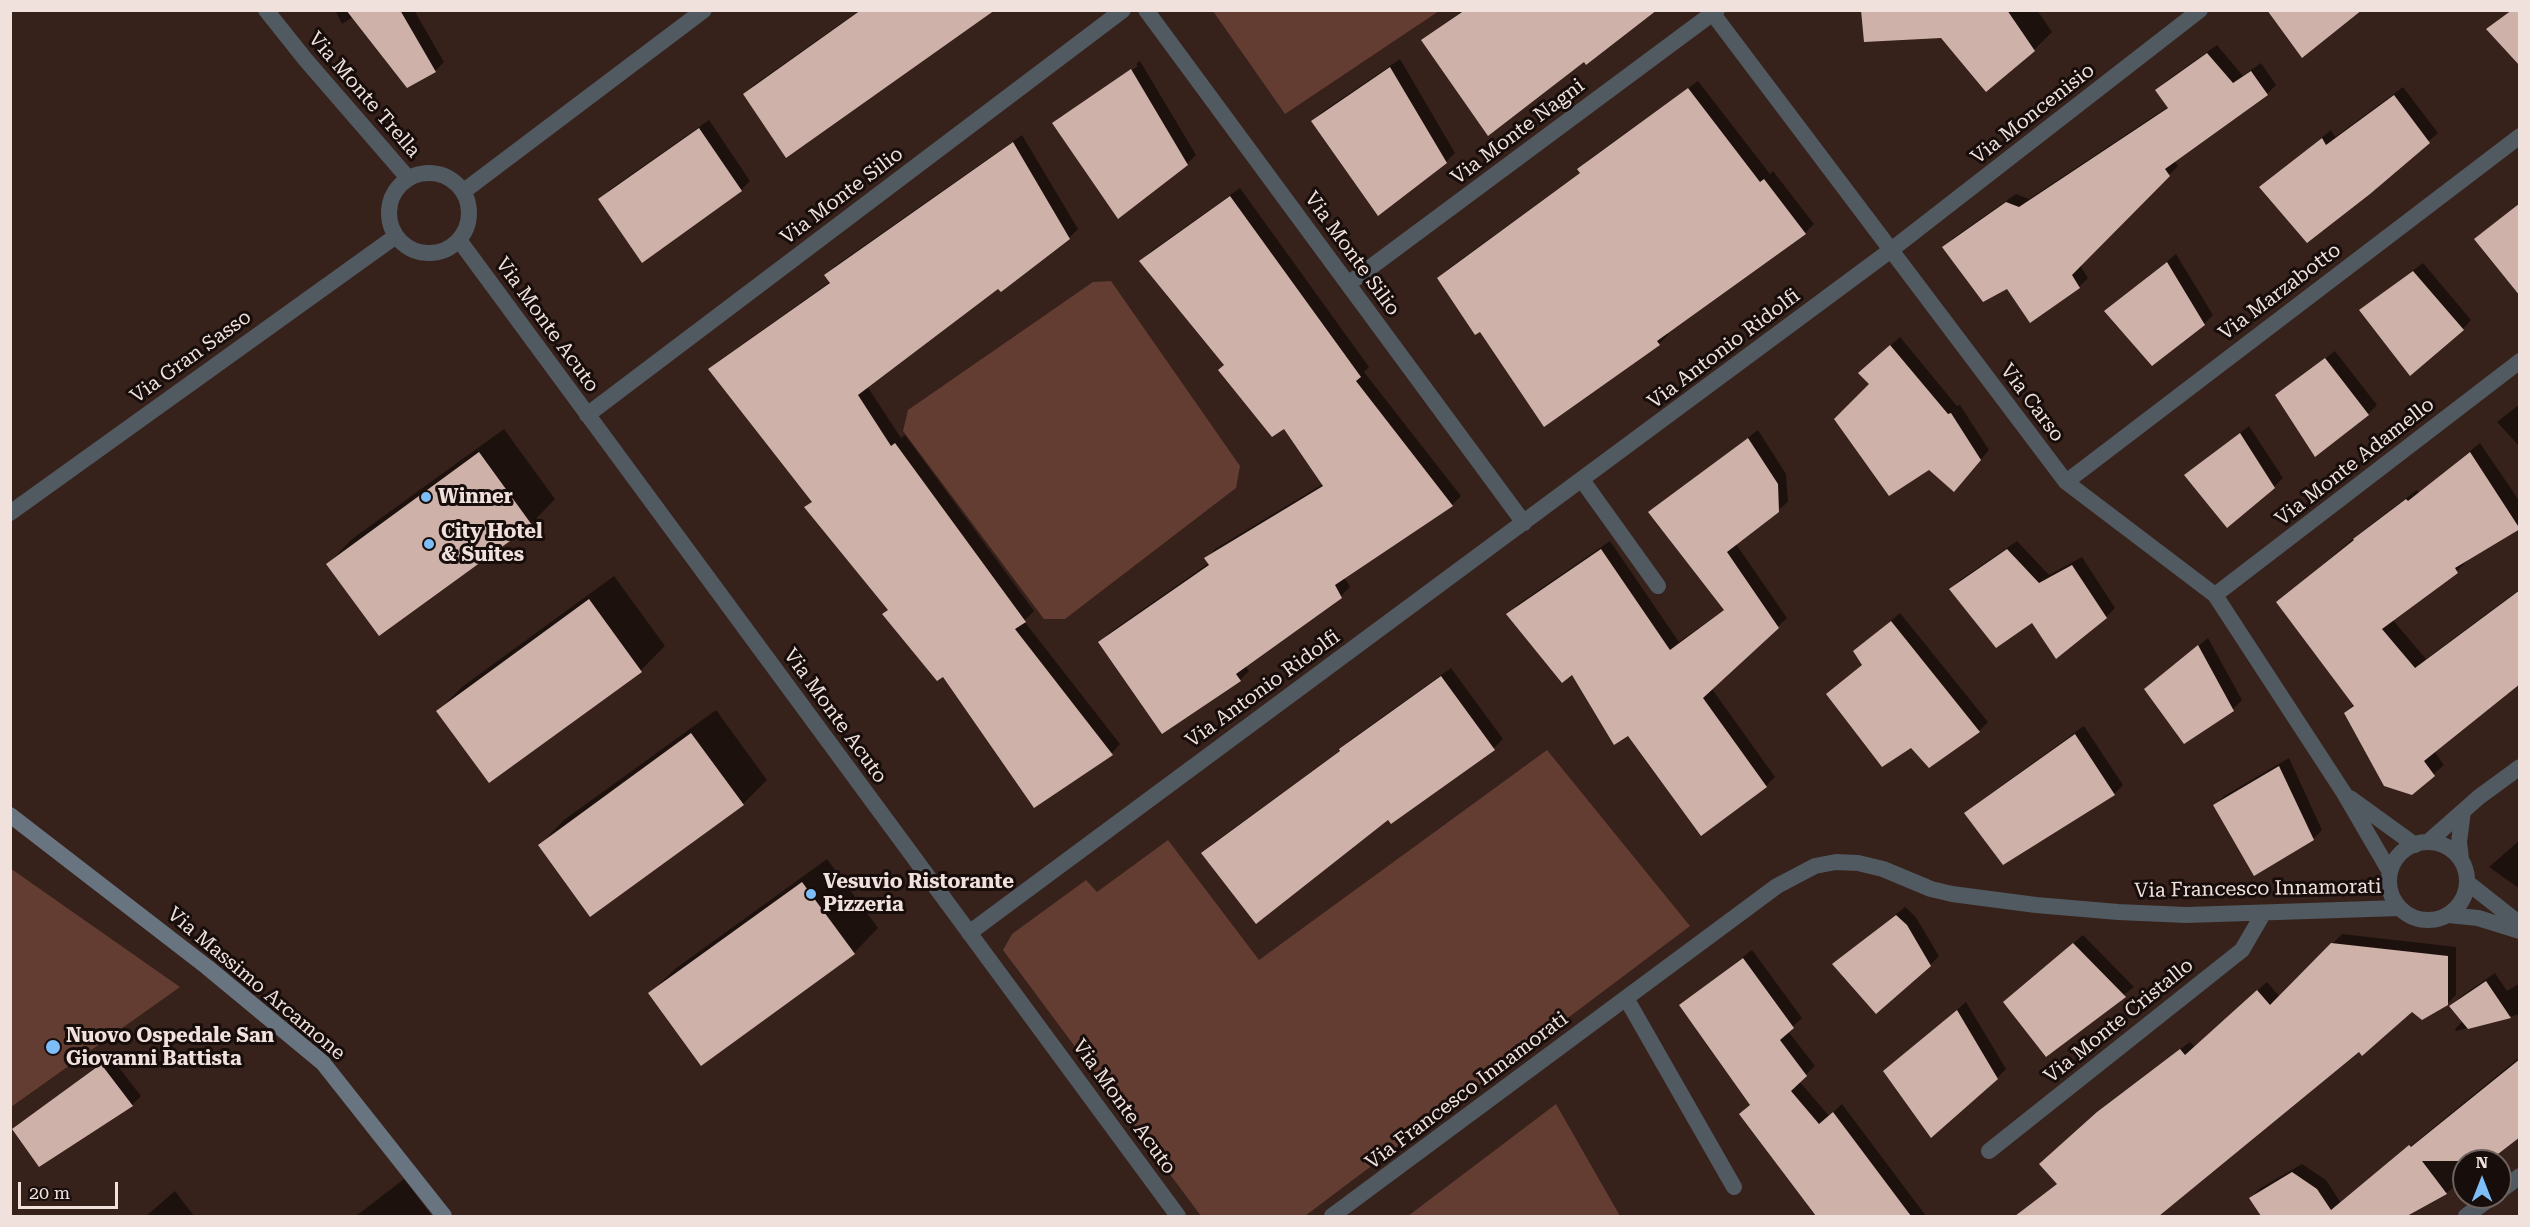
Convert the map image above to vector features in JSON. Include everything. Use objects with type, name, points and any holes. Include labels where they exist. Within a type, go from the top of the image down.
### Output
[{"type":"main road","name":"Via Massimo Arcamone","points":[[10,815],[207,967],[323,1063],[444,1216]]},
{"type":"street","name":"Via Monte Trella","points":[[266,10],[305,59],[408,178]]},
{"type":"street","points":[[464,191],[704,10]]},
{"type":"street","name":"Via Monte Silio","points":[[587,415],[1123,10]]},
{"type":"street","name":"Via Monte Silio","points":[[1146,10],[1524,523]]},
{"type":"street","name":"Via Moncenisio","points":[[1891,250],[2200,10]]},
{"type":"street","name":"Via Monte Nagni","points":[[1348,284],[1713,12]]},
{"type":"street","name":"Via Carso","points":[[1713,12],[2066,482],[2216,595],[2344,794],[2390,872]]},
{"type":"street","name":"Via Marzabotto","points":[[2066,482],[2520,136]]},
{"type":"street","points":[[433,172],[455,181],[464,191],[469,203],[470,216],[459,240],[449,248],[426,253],[404,245],[396,236],[390,218],[391,198],[398,186],[408,178],[420,173],[433,172]]},
{"type":"street","name":"Via Gran Sasso","points":[[10,513],[396,236]]},
{"type":"street","name":"Via Monte Acuto","points":[[459,240],[1178,1216]]},
{"type":"street","name":"Via Antonio Ridolfi","points":[[969,933],[1891,250]]},
{"type":"street","name":"Via Monte Adamello","points":[[2216,595],[2520,361]]},
{"type":"street","points":[[1582,480],[1658,586]]},
{"type":"street","name":"Via Francesco Innamorati","points":[[2520,767],[2421,844],[2400,856],[2390,872],[2391,891],[2400,908],[2410,916],[2423,920],[2436,920],[2448,915],[2478,918],[2520,931]]},
{"type":"street","name":"Via Carso","points":[[2344,794],[2421,844]]},
{"type":"street","points":[[2448,915],[2465,896],[2468,883],[2459,842],[2463,811]]},
{"type":"street","points":[[2421,844],[2452,850],[2461,859]]},
{"type":"street","name":"Via Francesco Innamorati","points":[[1332,1216],[1777,886],[1815,866],[1836,862],[1857,863],[1883,869],[1931,889],[1970,897],[2118,912],[2187,915],[2263,914],[2400,908]]},
{"type":"street","points":[[2468,883],[2520,924]]},
{"type":"street","name":"Via Monte Cristallo","points":[[1989,1151],[2242,950],[2263,914]]},
{"type":"street","points":[[1626,998],[1734,1187]]},
{"type":"shaded area","points":[[1213,11],[1439,11],[1285,114]]},
{"type":"shaded area","points":[[1111,281],[1240,466],[1236,488],[1065,619],[1044,619],[903,431],[908,410],[1093,282]]},
{"type":"shaded area","points":[[1547,750],[1690,926],[1305,1216],[1201,1216],[1003,950],[1012,934],[1086,880],[1097,892],[1168,840],[1259,960]]},
{"type":"shaded area","name":"Nuovo Ospedale San Giovanni Battista","points":[[10,868],[180,987],[11,1107],[10,1107]]},
{"type":"shaded area","points":[[1556,1104],[1620,1216],[1408,1216]]},
{"type":"building","points":[[346,10],[400,10],[436,72],[407,88]]},
{"type":"building","points":[[861,10],[995,10],[786,158],[743,94]]},
{"type":"building","points":[[1465,10],[1657,10],[1586,65],[1584,62],[1488,136],[1421,40]]},
{"type":"building","points":[[1861,10],[2007,10],[2035,51],[1986,92],[1941,38],[1864,42]]},
{"type":"building","points":[[2267,10],[2362,10],[2302,58]]},
{"type":"building","points":[[2512,10],[2520,10],[2520,66],[2486,29]]},
{"type":"building","points":[[2207,53],[2233,83],[2251,71],[2268,95],[2165,169],[2170,176],[2072,275],[2080,288],[2030,323],[2007,289],[1983,302],[1942,247],[2006,202],[2019,207],[2168,108],[2155,90]]},
{"type":"building","points":[[1390,67],[1447,163],[1378,216],[1311,121]]},
{"type":"building","points":[[1131,69],[1188,165],[1118,219],[1052,123]]},
{"type":"building","points":[[1688,88],[1760,182],[1764,179],[1806,234],[1657,341],[1660,345],[1544,427],[1480,332],[1475,335],[1437,278],[1580,173],[1577,169]]},
{"type":"building","points":[[2394,95],[2430,143],[2307,243],[2259,187],[2322,138],[2326,145]]},
{"type":"building","points":[[699,128],[742,191],[642,263],[598,199]]},
{"type":"building","points":[[1013,142],[1070,239],[1001,292],[998,289],[858,395],[891,446],[895,443],[1026,622],[1015,629],[1113,755],[1034,808],[943,677],[937,681],[882,614],[888,610],[804,507],[812,502],[708,369],[830,283],[824,275]]},
{"type":"building","points":[[1230,196],[1361,377],[1356,381],[1453,506],[1335,585],[1342,598],[1236,674],[1241,681],[1162,734],[1098,642],[1209,565],[1204,558],[1323,486],[1284,429],[1272,437],[1218,370],[1224,365],[1139,261]]},
{"type":"building","points":[[2520,203],[2520,296],[2474,239]]},
{"type":"building","points":[[2167,262],[2205,325],[2152,366],[2104,311]]},
{"type":"building","points":[[2413,271],[2464,330],[2410,376],[2359,310]]},
{"type":"building","points":[[1890,345],[1948,414],[1951,413],[1981,460],[1954,492],[1929,470],[1889,496],[1834,419],[1869,384],[1858,373]]},
{"type":"building","points":[[2325,358],[2369,415],[2315,457],[2275,395]]},
{"type":"building","points":[[2240,433],[2275,488],[2227,528],[2184,475]]},
{"type":"building","points":[[1748,438],[1778,484],[1779,512],[1727,552],[1779,628],[1703,698],[1767,787],[1701,836],[1628,736],[1614,745],[1572,675],[1562,683],[1506,614],[1601,549],[1670,650],[1724,610],[1648,512]]},
{"type":"building","name":"City Hotel & Suites","points":[[479,452],[532,525],[379,636],[326,564]]},
{"type":"building","points":[[2470,452],[2520,529],[2455,568],[2458,573],[2382,629],[2415,668],[2520,590],[2520,684],[2424,761],[2435,776],[2412,795],[2384,786],[2344,713],[2354,706],[2276,602],[2353,539],[2406,499],[2408,501]]},
{"type":"building","points":[[2007,549],[2039,583],[2072,565],[2107,618],[2056,659],[2032,623],[1996,648],[1949,589]]},
{"type":"building","name":"City Hotel & Suites","points":[[589,599],[642,672],[489,783],[436,711]]},
{"type":"building","points":[[1891,621],[1980,732],[1929,768],[1911,748],[1882,767],[1826,694],[1862,665],[1853,651]]},
{"type":"building","points":[[2198,645],[2234,711],[2184,744],[2144,689]]},
{"type":"building","points":[[1441,676],[1495,750],[1391,824],[1388,820],[1256,924],[1201,853]]},
{"type":"building","points":[[691,733],[744,805],[590,917],[538,845]]},
{"type":"building","points":[[2075,734],[2115,795],[2003,865],[1964,813]]},
{"type":"building","points":[[2279,766],[2314,840],[2254,876],[2213,805]]},
{"type":"building","points":[[802,882],[855,954],[701,1066],[648,993]]},
{"type":"building","points":[[1896,915],[1907,925],[1931,966],[1876,1014],[1832,964]]},
{"type":"building","points":[[2073,943],[2126,997],[2046,1057],[2003,1002]]},
{"type":"building","points":[[2331,943],[2448,956],[2448,1005],[2422,1020],[2412,1012],[2362,1056],[2359,1052],[2159,1216],[2015,1216],[2057,1184],[2039,1164],[2097,1112],[2180,1049],[2185,1055],[2257,990],[2270,1005]]},
{"type":"building","points":[[1743,958],[1794,1028],[1780,1040],[1807,1076],[1791,1091],[1819,1124],[1833,1112],[1911,1216],[1816,1216],[1739,1114],[1750,1105],[1679,1005]]},
{"type":"building","points":[[2486,981],[2511,1018],[2468,1029],[2449,1006]]},
{"type":"building","points":[[1957,1010],[1998,1079],[1931,1138],[1883,1071]]},
{"type":"building","points":[[2520,1059],[2520,1137],[2504,1149],[2452,1149],[2452,1161],[2422,1161],[2447,1194],[2407,1216],[2261,1216],[2249,1198],[2292,1172],[2317,1189],[2331,1210],[2409,1145],[2411,1147]]},
{"type":"building","points":[[101,1064],[133,1106],[39,1167],[12,1129]]},
{"type":"place","name":"Winner","points":[[426,497]]},
{"type":"place","name":"City Hotel & Suites","points":[[429,544]]},
{"type":"place","name":"Vesuvio Ristorante Pizzeria","points":[[811,894]]},
{"type":"place","name":"Nuovo Ospedale San Giovanni Battista","points":[[53,1047]]}]
